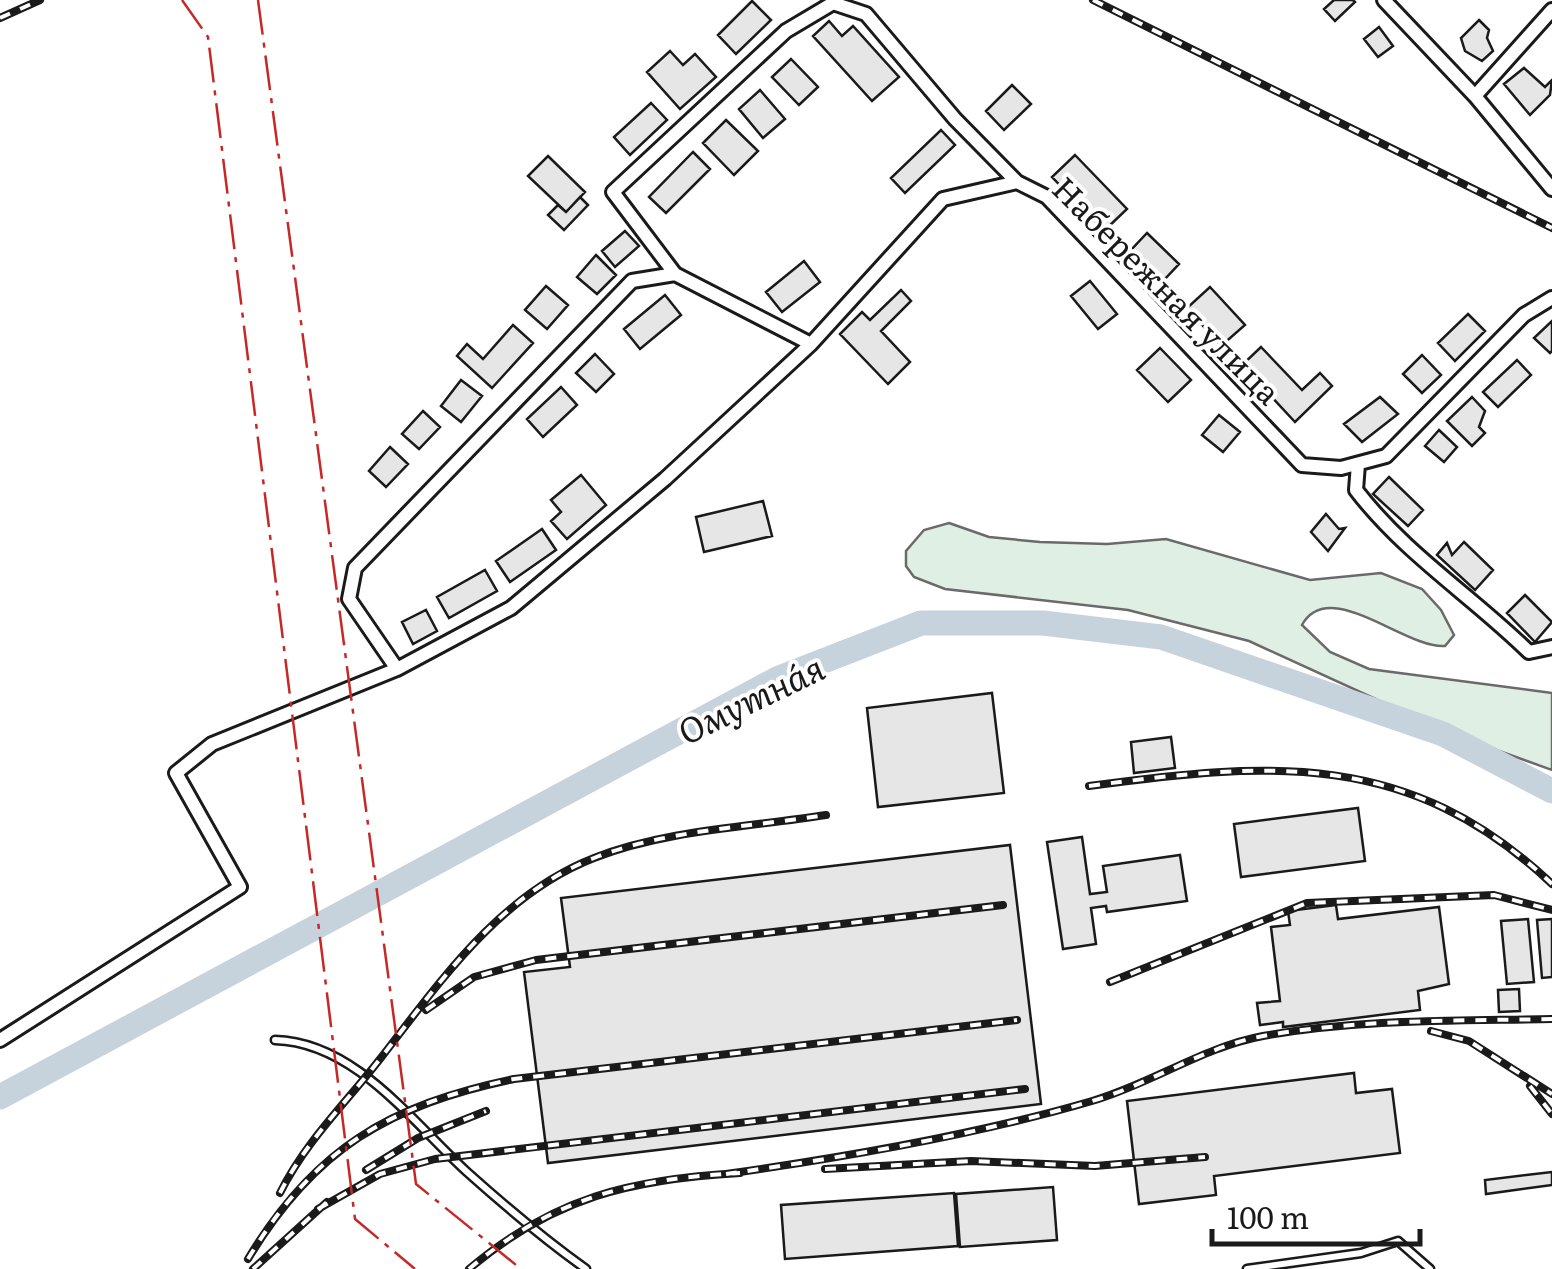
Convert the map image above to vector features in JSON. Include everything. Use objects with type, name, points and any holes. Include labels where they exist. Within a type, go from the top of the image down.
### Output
[{"type":"street","points":[[1384,0],[1475,96],[1552,189]]},
{"type":"street","points":[[811,344],[675,274],[614,192],[786,31],[833,3],[866,14],[955,119],[1018,182]]},
{"type":"street","points":[[1475,96],[1552,10]]},
{"type":"street","name":"Набережная улица","points":[[0,1040],[240,887],[176,773],[212,744],[397,669],[511,608],[665,479],[811,344],[943,199],[1018,182],[1047,197],[1302,465],[1341,468],[1358,464]]},
{"type":"street","points":[[397,669],[349,599],[355,568],[632,281],[675,274]]},
{"type":"street","points":[[1552,298],[1524,315],[1386,456],[1358,464],[1356,490],[1390,531],[1489,612],[1529,652],[1552,647]]},
{"type":"lane","points":[[275,1040],[306,1044],[348,1065],[496,1198],[586,1269]]},
{"type":"lane","points":[[1247,1269],[1361,1253],[1398,1241],[1430,1269]]},
{"type":"green space","points":[[949,523],[989,537],[1040,542],[1107,544],[1166,539],[1310,580],[1381,573],[1422,589],[1441,610],[1454,635],[1445,646],[1428,644],[1369,618],[1330,608],[1314,612],[1302,625],[1330,652],[1369,669],[1552,693],[1552,770],[1452,734],[1249,641],[1128,610],[945,589],[914,577],[906,566],[906,551],[924,530]]},
{"type":"building","points":[[1334,0],[1355,2],[1335,21],[1324,9]]},
{"type":"building","points":[[752,1],[771,20],[736,54],[718,35]]},
{"type":"building","points":[[1479,20],[1489,30],[1487,38],[1493,51],[1482,61],[1465,51],[1461,38]]},
{"type":"building","points":[[829,21],[842,36],[853,26],[899,77],[872,101],[813,36]]},
{"type":"building","points":[[1379,27],[1393,46],[1378,57],[1364,39]]},
{"type":"building","points":[[670,51],[683,65],[695,54],[716,77],[680,109],[647,72]]},
{"type":"building","points":[[791,59],[818,87],[799,105],[772,77]]},
{"type":"building","points":[[1524,68],[1545,87],[1552,80],[1550,95],[1530,115],[1504,84]]},
{"type":"building","points":[[1012,85],[1031,104],[1004,130],[986,111]]},
{"type":"building","points":[[760,90],[785,119],[763,138],[739,109]]},
{"type":"building","points":[[651,103],[667,120],[630,155],[614,137]]},
{"type":"building","points":[[726,120],[758,151],[734,175],[703,143]]},
{"type":"building","points":[[941,130],[955,145],[905,193],[891,178]]},
{"type":"building","points":[[693,152],[710,169],[666,213],[649,197]]},
{"type":"building","points":[[1075,155],[1127,209],[1104,231],[1052,177]]},
{"type":"building","points":[[548,156],[585,192],[566,212],[528,176]]},
{"type":"building","points":[[580,197],[588,205],[564,230],[548,215],[558,205],[566,212]]},
{"type":"building","points":[[625,231],[639,246],[615,267],[602,251]]},
{"type":"building","points":[[1147,233],[1179,264],[1163,281],[1131,250]]},
{"type":"building","points":[[596,255],[616,275],[597,294],[577,277]]},
{"type":"building","points":[[804,261],[820,282],[782,312],[766,292]]},
{"type":"building","points":[[1090,281],[1117,314],[1098,329],[1071,296]]},
{"type":"building","points":[[546,286],[568,305],[547,329],[525,310]]},
{"type":"building","points":[[1210,287],[1245,325],[1221,346],[1187,308]]},
{"type":"building","points":[[901,290],[911,301],[881,331],[910,362],[888,384],[840,334],[862,312],[870,320]]},
{"type":"building","points":[[665,295],[681,315],[640,349],[624,329]]},
{"type":"building","points":[[1468,314],[1485,331],[1455,361],[1438,343]]},
{"type":"building","points":[[1552,321],[1552,351],[1550,353],[1534,338]]},
{"type":"building","points":[[513,325],[533,343],[492,388],[457,356],[467,344],[483,359]]},
{"type":"building","points":[[1261,347],[1302,390],[1320,373],[1332,386],[1295,422],[1242,365]]},
{"type":"building","points":[[1160,348],[1191,380],[1168,402],[1137,370]]},
{"type":"building","points":[[595,354],[614,374],[596,392],[576,373]]},
{"type":"building","points":[[1422,355],[1441,375],[1422,393],[1403,374]]},
{"type":"building","points":[[1517,360],[1531,375],[1498,407],[1483,392]]},
{"type":"building","points":[[461,380],[482,396],[461,422],[441,406]]},
{"type":"building","points":[[561,387],[577,405],[543,437],[527,419]]},
{"type":"building","points":[[1380,397],[1398,414],[1362,442],[1344,424]]},
{"type":"building","points":[[1472,397],[1485,411],[1479,427],[1485,433],[1472,446],[1447,421]]},
{"type":"building","points":[[423,411],[440,427],[419,449],[402,434]]},
{"type":"building","points":[[1219,415],[1240,432],[1223,452],[1202,435]]},
{"type":"building","points":[[1439,430],[1457,447],[1444,462],[1425,446]]},
{"type":"building","points":[[390,447],[408,464],[386,487],[369,471]]},
{"type":"building","points":[[581,475],[606,505],[567,539],[551,521],[561,512],[551,500]]},
{"type":"building","points":[[1389,477],[1423,510],[1408,526],[1373,494]]},
{"type":"building","points":[[763,501],[772,536],[704,552],[696,517]]},
{"type":"building","points":[[1326,514],[1339,529],[1345,528],[1328,551],[1311,532]]},
{"type":"building","points":[[542,529],[556,550],[510,582],[496,561]]},
{"type":"building","points":[[1464,542],[1493,570],[1475,590],[1437,555],[1447,543],[1452,555]]},
{"type":"building","points":[[485,570],[497,591],[449,618],[437,597]]},
{"type":"building","points":[[1525,595],[1552,622],[1535,642],[1507,613]]},
{"type":"building","points":[[426,610],[437,631],[413,644],[402,622]]},
{"type":"building","points":[[992,693],[1004,793],[878,807],[867,708]]},
{"type":"building","points":[[1171,737],[1175,768],[1134,773],[1131,742]]},
{"type":"building","points":[[1358,808],[1365,861],[1241,877],[1234,824]]},
{"type":"building","points":[[1082,837],[1090,894],[1107,892],[1103,866],[1180,855],[1187,901],[1107,912],[1106,906],[1091,908],[1096,944],[1063,949],[1047,842]]},
{"type":"building","points":[[1010,845],[1041,1104],[548,1163],[524,972],[570,967],[561,898]]},
{"type":"building","points":[[1336,905],[1338,919],[1439,907],[1449,984],[1418,991],[1420,1010],[1283,1027],[1283,1022],[1260,1025],[1257,1003],[1280,1001],[1271,927],[1290,925],[1288,911]]},
{"type":"building","points":[[1528,919],[1534,982],[1507,984],[1501,921]]},
{"type":"building","points":[[1552,919],[1552,977],[1542,978],[1537,920]]},
{"type":"building","points":[[1519,989],[1520,1011],[1499,1012],[1498,990]]},
{"type":"building","points":[[1354,1073],[1356,1093],[1392,1089],[1400,1153],[1214,1176],[1216,1195],[1139,1204],[1127,1101]]},
{"type":"building","points":[[1552,1172],[1552,1185],[1486,1194],[1485,1180]]},
{"type":"building","points":[[1053,1187],[1057,1240],[960,1247],[956,1194]]},
{"type":"building","points":[[954,1193],[958,1246],[785,1259],[781,1205]]},
{"type":"waterway","name":"Омутна́я","points":[[0,1097],[777,679],[921,623],[1043,623],[1161,637],[1443,734],[1552,791]]},
{"type":"railway","points":[[0,18],[40,0]]},
{"type":"railway","points":[[1093,0],[1552,228]]},
{"type":"railway","points":[[1089,786],[1217,772],[1334,775],[1390,787],[1445,808],[1498,840],[1552,884]]},
{"type":"railway","points":[[280,1193],[314,1140],[449,971],[529,894],[594,858],[650,841],[826,815]]},
{"type":"railway","points":[[1110,982],[1307,903],[1494,895],[1552,910]]},
{"type":"railway","points":[[426,1010],[474,977],[536,960],[1003,905]]},
{"type":"railway","points":[[726,1174],[910,1144],[1048,1113],[1114,1094],[1219,1048],[1263,1036],[1371,1024],[1552,1019]]},
{"type":"railway","points":[[248,1259],[273,1221],[328,1161],[392,1118],[469,1090],[514,1079],[1017,1020]]},
{"type":"railway","points":[[1431,1031],[1469,1041],[1552,1094]]},
{"type":"railway","points":[[1530,1086],[1552,1114]]},
{"type":"railway","points":[[318,1209],[380,1174],[435,1159],[1025,1089]]},
{"type":"railway","points":[[366,1170],[418,1138],[486,1111]]},
{"type":"railway","points":[[825,1169],[971,1161],[1095,1166],[1205,1157]]},
{"type":"railway","points":[[469,1269],[532,1224],[596,1196],[664,1180],[740,1173]]},
{"type":"railway","points":[[253,1269],[327,1202]]},
{"type":"power","points":[[182,0],[208,37],[355,1219],[415,1269]]},
{"type":"power","points":[[258,0],[416,1184],[521,1269]]}]
